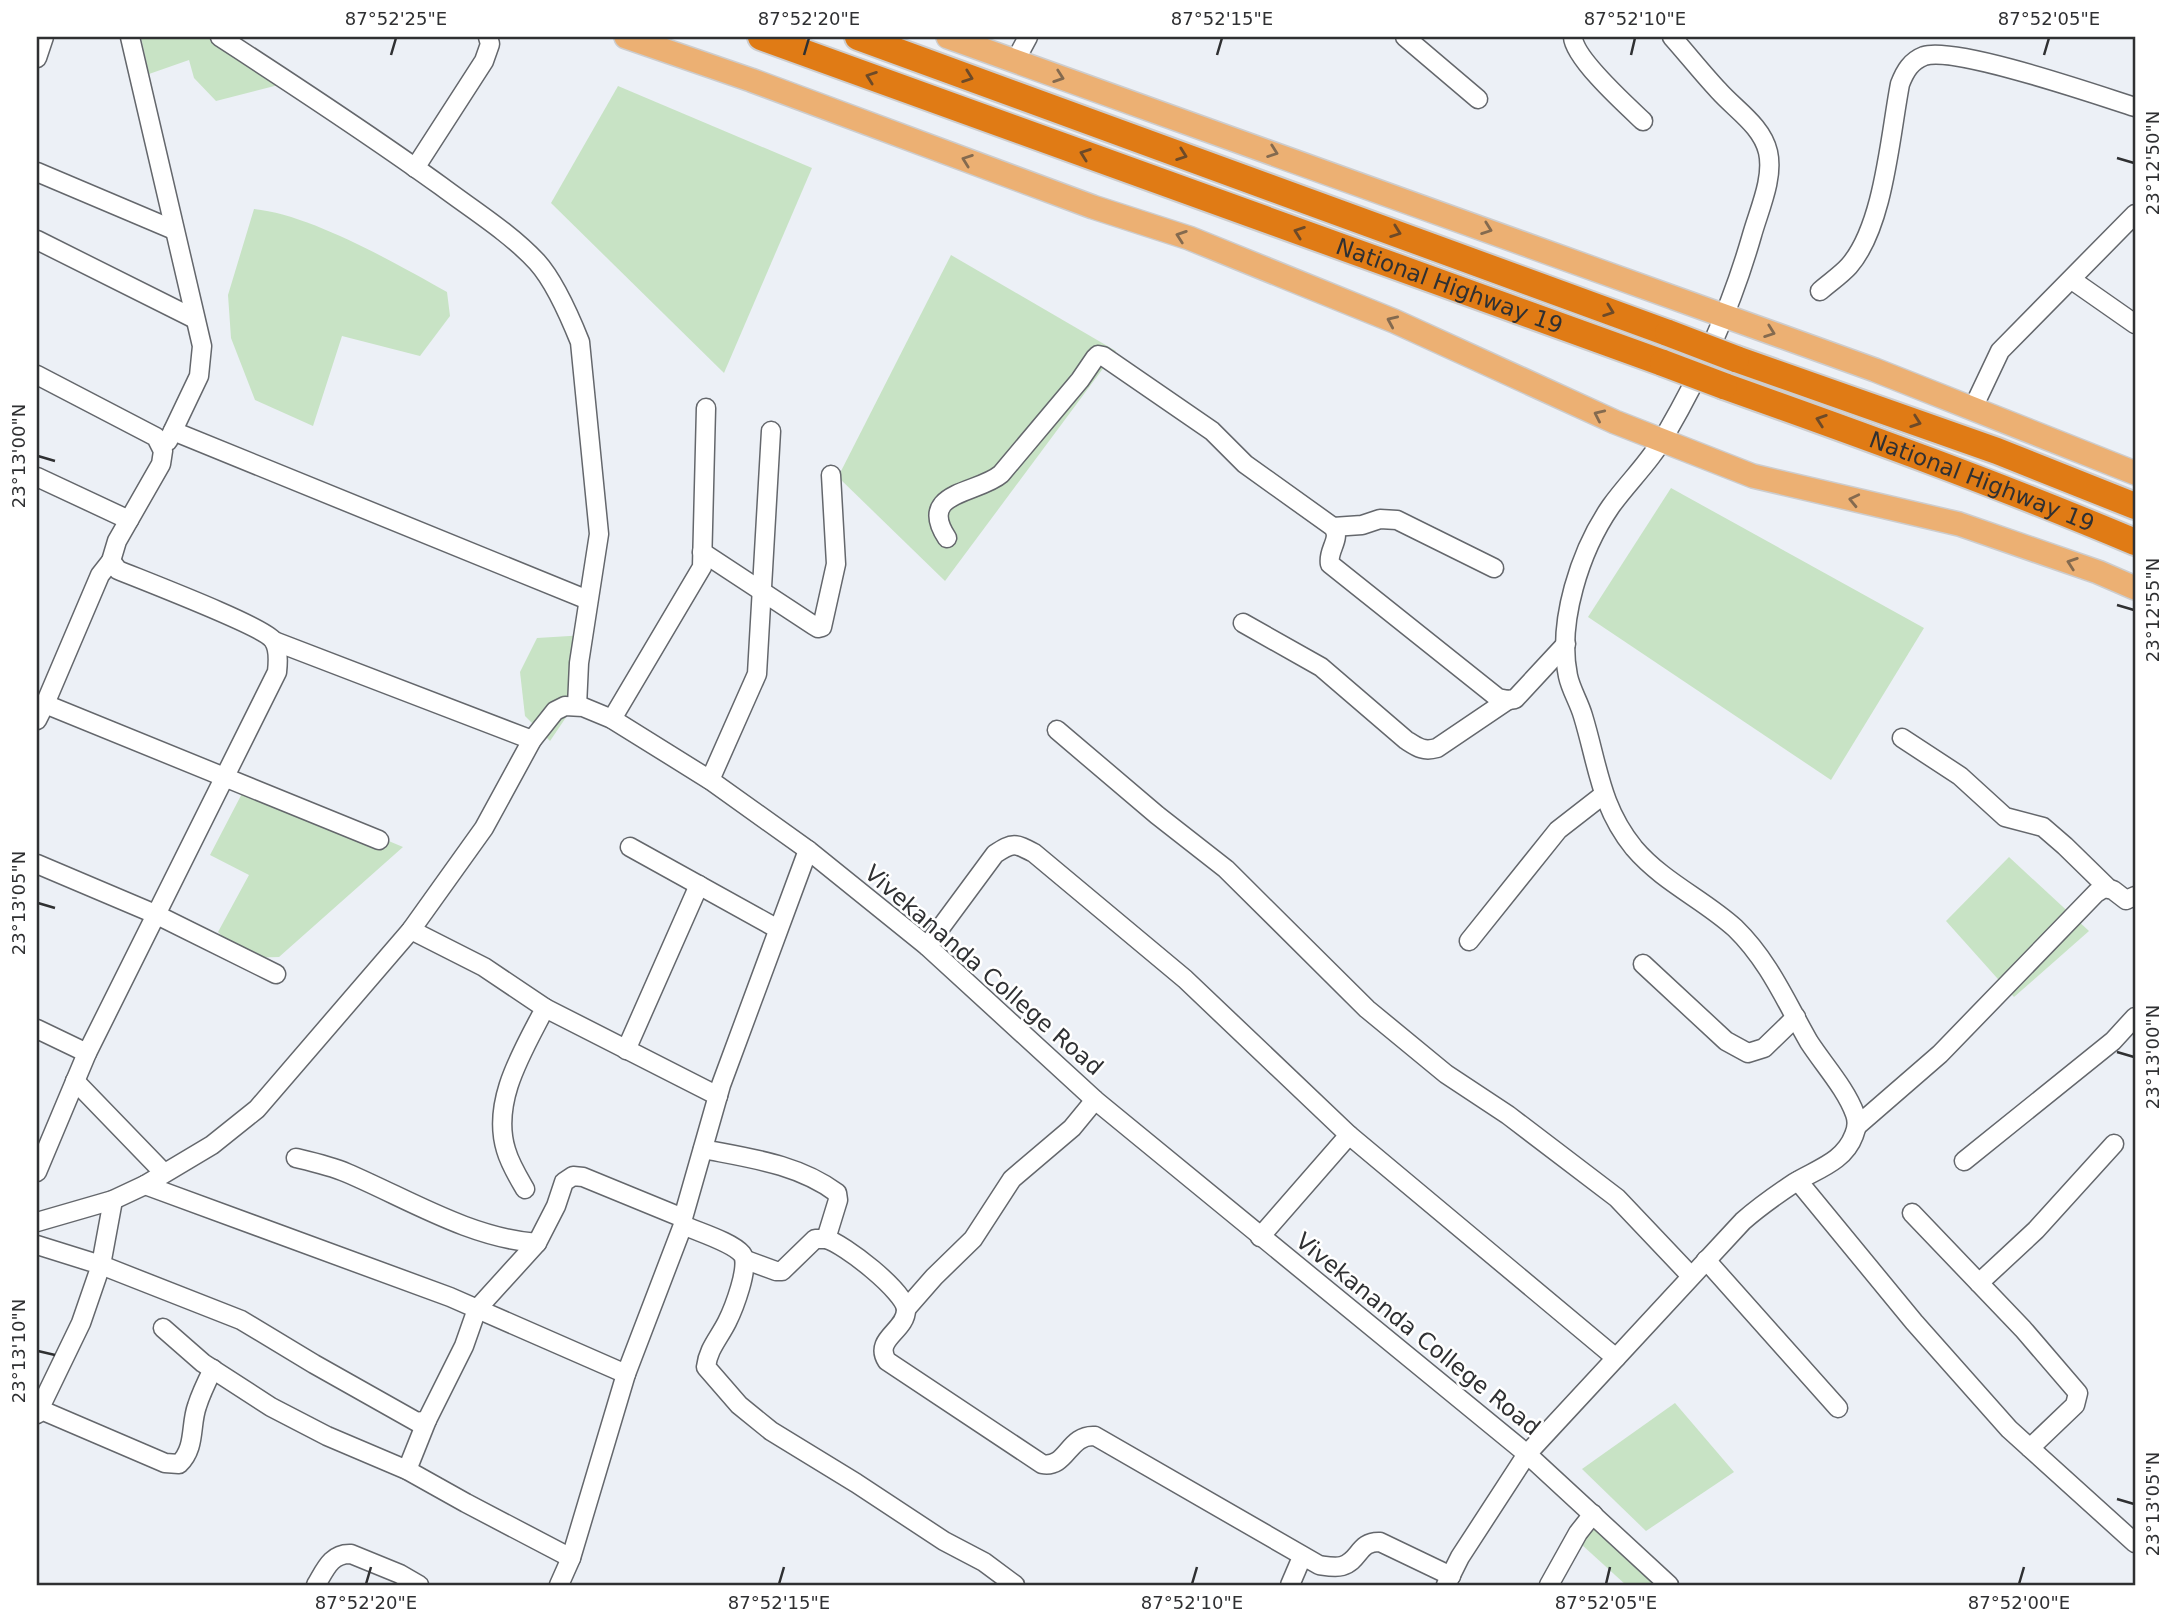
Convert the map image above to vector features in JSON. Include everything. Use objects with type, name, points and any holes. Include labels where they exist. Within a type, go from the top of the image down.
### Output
[{"type":"highway","name":"National Highway 19","points":[[761,37],[1910,452],[2021,494],[2135,542]]},
{"type":"highway","points":[[858,37],[1736,359],[1997,451],[2135,506]]},
{"type":"main road","points":[[626,37],[1189,239],[1394,321],[1662,442],[1753,476],[1959,524],[2098,572],[2135,588]]},
{"type":"main road","points":[[948,37],[1726,316],[1973,408],[2135,473]]},
{"type":"street","points":[[37,58],[44,37]]},
{"type":"street","points":[[37,720],[100,575],[111,561],[117,541],[161,464],[163,451],[202,365],[202,346],[130,37]]},
{"type":"street","points":[[37,1222],[113,1200],[145,1185],[212,1144],[257,1109],[411,930],[484,828],[532,740],[555,711],[565,706],[577,706],[579,663],[599,534],[580,342],[547,276],[537,263],[471,208],[290,82],[220,37]]},
{"type":"street","points":[[415,168],[484,61],[490,44],[488,37]]},
{"type":"street","points":[[1405,37],[1478,99]]},
{"type":"street","points":[[1573,37],[1580,54],[1607,86],[1643,121]]},
{"type":"street","points":[[1672,37],[1719,91],[1757,129],[1767,149],[1769,167],[1764,194],[1726,316],[1662,442],[1613,503],[1583,555],[1570,604],[1566,644],[1567,674],[1584,719],[1603,795],[1634,848],[1675,886],[1701,901],[1752,946],[1850,1104],[1857,1126]]},
{"type":"street","points":[[1820,291],[1849,266],[1871,227],[1878,204],[1900,84],[1913,62],[1926,55],[1970,58],[2135,107]]},
{"type":"street","points":[[37,172],[174,230]]},
{"type":"street","points":[[1973,408],[2000,351],[2135,214]]},
{"type":"street","points":[[37,240],[195,319]]},
{"type":"street","points":[[2072,280],[2135,324]]},
{"type":"street","points":[[947,538],[940,527],[938,516],[941,507],[956,493],[988,484],[1001,474],[1098,355],[1122,367],[1213,431],[1245,464],[1334,527],[1337,538],[1329,558],[1330,564],[1499,698],[1515,699],[1566,644]]},
{"type":"street","points":[[37,375],[156,437],[163,451]]},
{"type":"street","points":[[612,719],[702,567],[706,408]]},
{"type":"street","points":[[173,431],[588,600]]},
{"type":"street","points":[[710,780],[757,674],[771,431]]},
{"type":"street","points":[[702,552],[818,628],[824,623],[836,564],[831,475]]},
{"type":"street","points":[[37,477],[129,520]]},
{"type":"street","points":[[1334,527],[1362,525],[1380,519],[1397,520],[1494,568]]},
{"type":"street","points":[[111,561],[118,570],[240,621],[274,640],[532,740]]},
{"type":"street","points":[[1243,623],[1321,667],[1406,740],[1421,749],[1428,751],[1437,748],[1508,700]]},
{"type":"street","points":[[37,1172],[87,1053],[277,672],[274,640]]},
{"type":"street","points":[[45,704],[379,840]]},
{"type":"street","name":"Vivekananda College Road","points":[[577,706],[612,719],[710,780],[808,850],[927,946],[1094,1100],[1527,1454],[1669,1585]]},
{"type":"street","points":[[1057,730],[1157,815],[1226,869],[1376,1017],[1446,1073],[1508,1115],[1617,1198],[1691,1276]]},
{"type":"street","points":[[1902,738],[1960,776],[2005,817],[2043,827],[2108,888],[2132,903]]},
{"type":"street","points":[[1469,941],[1558,830],[1603,795]]},
{"type":"street","points":[[927,946],[995,854],[1007,846],[1018,845],[1034,853],[1185,979],[1349,1135],[1616,1358]]},
{"type":"street","points":[[630,847],[778,929]]},
{"type":"street","points":[[559,1585],[571,1558],[626,1374],[683,1222],[718,1096],[808,850]]},
{"type":"street","points":[[37,864],[155,914],[276,974]]},
{"type":"street","points":[[626,1049],[699,885]]},
{"type":"street","points":[[1094,1100],[1072,1128],[1012,1179],[973,1239],[906,1309],[903,1321],[885,1342],[883,1350],[887,1361],[1042,1464],[1056,1463],[1078,1440],[1095,1436],[1319,1565],[1341,1567],[1372,1541],[1380,1542],[1448,1581],[1460,1557],[1527,1454],[1706,1260],[1760,1206],[1798,1181],[1833,1163],[1846,1150],[1857,1126],[1940,1054],[2096,893],[2108,888]]},
{"type":"street","points":[[411,930],[484,967],[545,1008],[718,1096]]},
{"type":"street","points":[[1643,964],[1726,1041],[1748,1053],[1764,1048],[1796,1017]]},
{"type":"street","points":[[525,1189],[506,1150],[502,1111],[512,1077],[545,1008]]},
{"type":"street","points":[[1964,1161],[2113,1041],[2135,1017]]},
{"type":"street","points":[[37,1029],[87,1053]]},
{"type":"street","points":[[75,1081],[164,1173]]},
{"type":"street","points":[[1260,1237],[1349,1135]]},
{"type":"street","points":[[1979,1283],[2036,1230],[2114,1144]]},
{"type":"street","points":[[702,1149],[776,1163],[829,1187],[837,1193],[838,1200],[826,1239]]},
{"type":"street","points":[[296,1158],[345,1171],[402,1200],[497,1237],[537,1243]]},
{"type":"street","points":[[407,1470],[427,1420],[464,1346],[477,1309],[537,1243],[556,1206],[564,1182],[573,1176],[583,1177],[635,1197],[733,1247],[746,1260],[776,1271],[782,1271],[815,1239],[826,1239],[866,1264],[902,1299],[906,1309]]},
{"type":"street","points":[[1798,1181],[1914,1322],[2010,1429],[2135,1543]]},
{"type":"street","points":[[145,1185],[477,1309],[626,1374]]},
{"type":"street","points":[[113,1200],[101,1265],[81,1323],[38,1412],[164,1463],[180,1464],[189,1447],[196,1406],[212,1369]]},
{"type":"street","points":[[1913,1213],[2078,1393],[2075,1405],[2030,1448]]},
{"type":"street","points":[[37,1245],[101,1265],[241,1320],[399,1413],[417,1422],[427,1420]]},
{"type":"street","points":[[746,1260],[745,1272],[727,1321],[707,1356],[706,1367],[712,1376],[739,1405],[771,1431],[944,1541],[984,1562],[1015,1585]]},
{"type":"street","points":[[1706,1260],[1838,1408]]},
{"type":"street","points":[[163,1328],[212,1369],[271,1407],[327,1436],[407,1470],[571,1558]]},
{"type":"street","points":[[1549,1585],[1578,1533],[1593,1514]]},
{"type":"street","points":[[316,1585],[336,1557],[351,1554],[400,1574],[419,1585]]},
{"type":"street","points":[[1290,1585],[1302,1557]]},
{"type":"green space","points":[[141,37],[220,37],[290,82],[216,101],[194,78],[189,60],[149,74]]},
{"type":"green space","points":[[618,86],[812,168],[724,373],[551,203]]},
{"type":"green space","points":[[254,209],[277,213],[327,230],[447,292],[450,316],[420,356],[342,336],[313,426],[255,400],[231,338],[228,295]]},
{"type":"green space","points":[[951,255],[1116,351],[945,581],[838,477]]},
{"type":"green space","points":[[1671,488],[1924,628],[1831,780],[1588,617]]},
{"type":"green space","points":[[586,635],[573,707],[550,741],[525,716],[520,672],[537,638]]},
{"type":"green space","points":[[248,782],[403,847],[279,957],[244,958],[218,932],[249,875],[210,855]]},
{"type":"green space","points":[[2009,857],[2089,931],[2014,997],[1946,921]]},
{"type":"green space","points":[[1675,1403],[1734,1472],[1646,1531],[1582,1469]]},
{"type":"green space","points":[[1594,1524],[1659,1585],[1626,1585],[1581,1544]]}]
